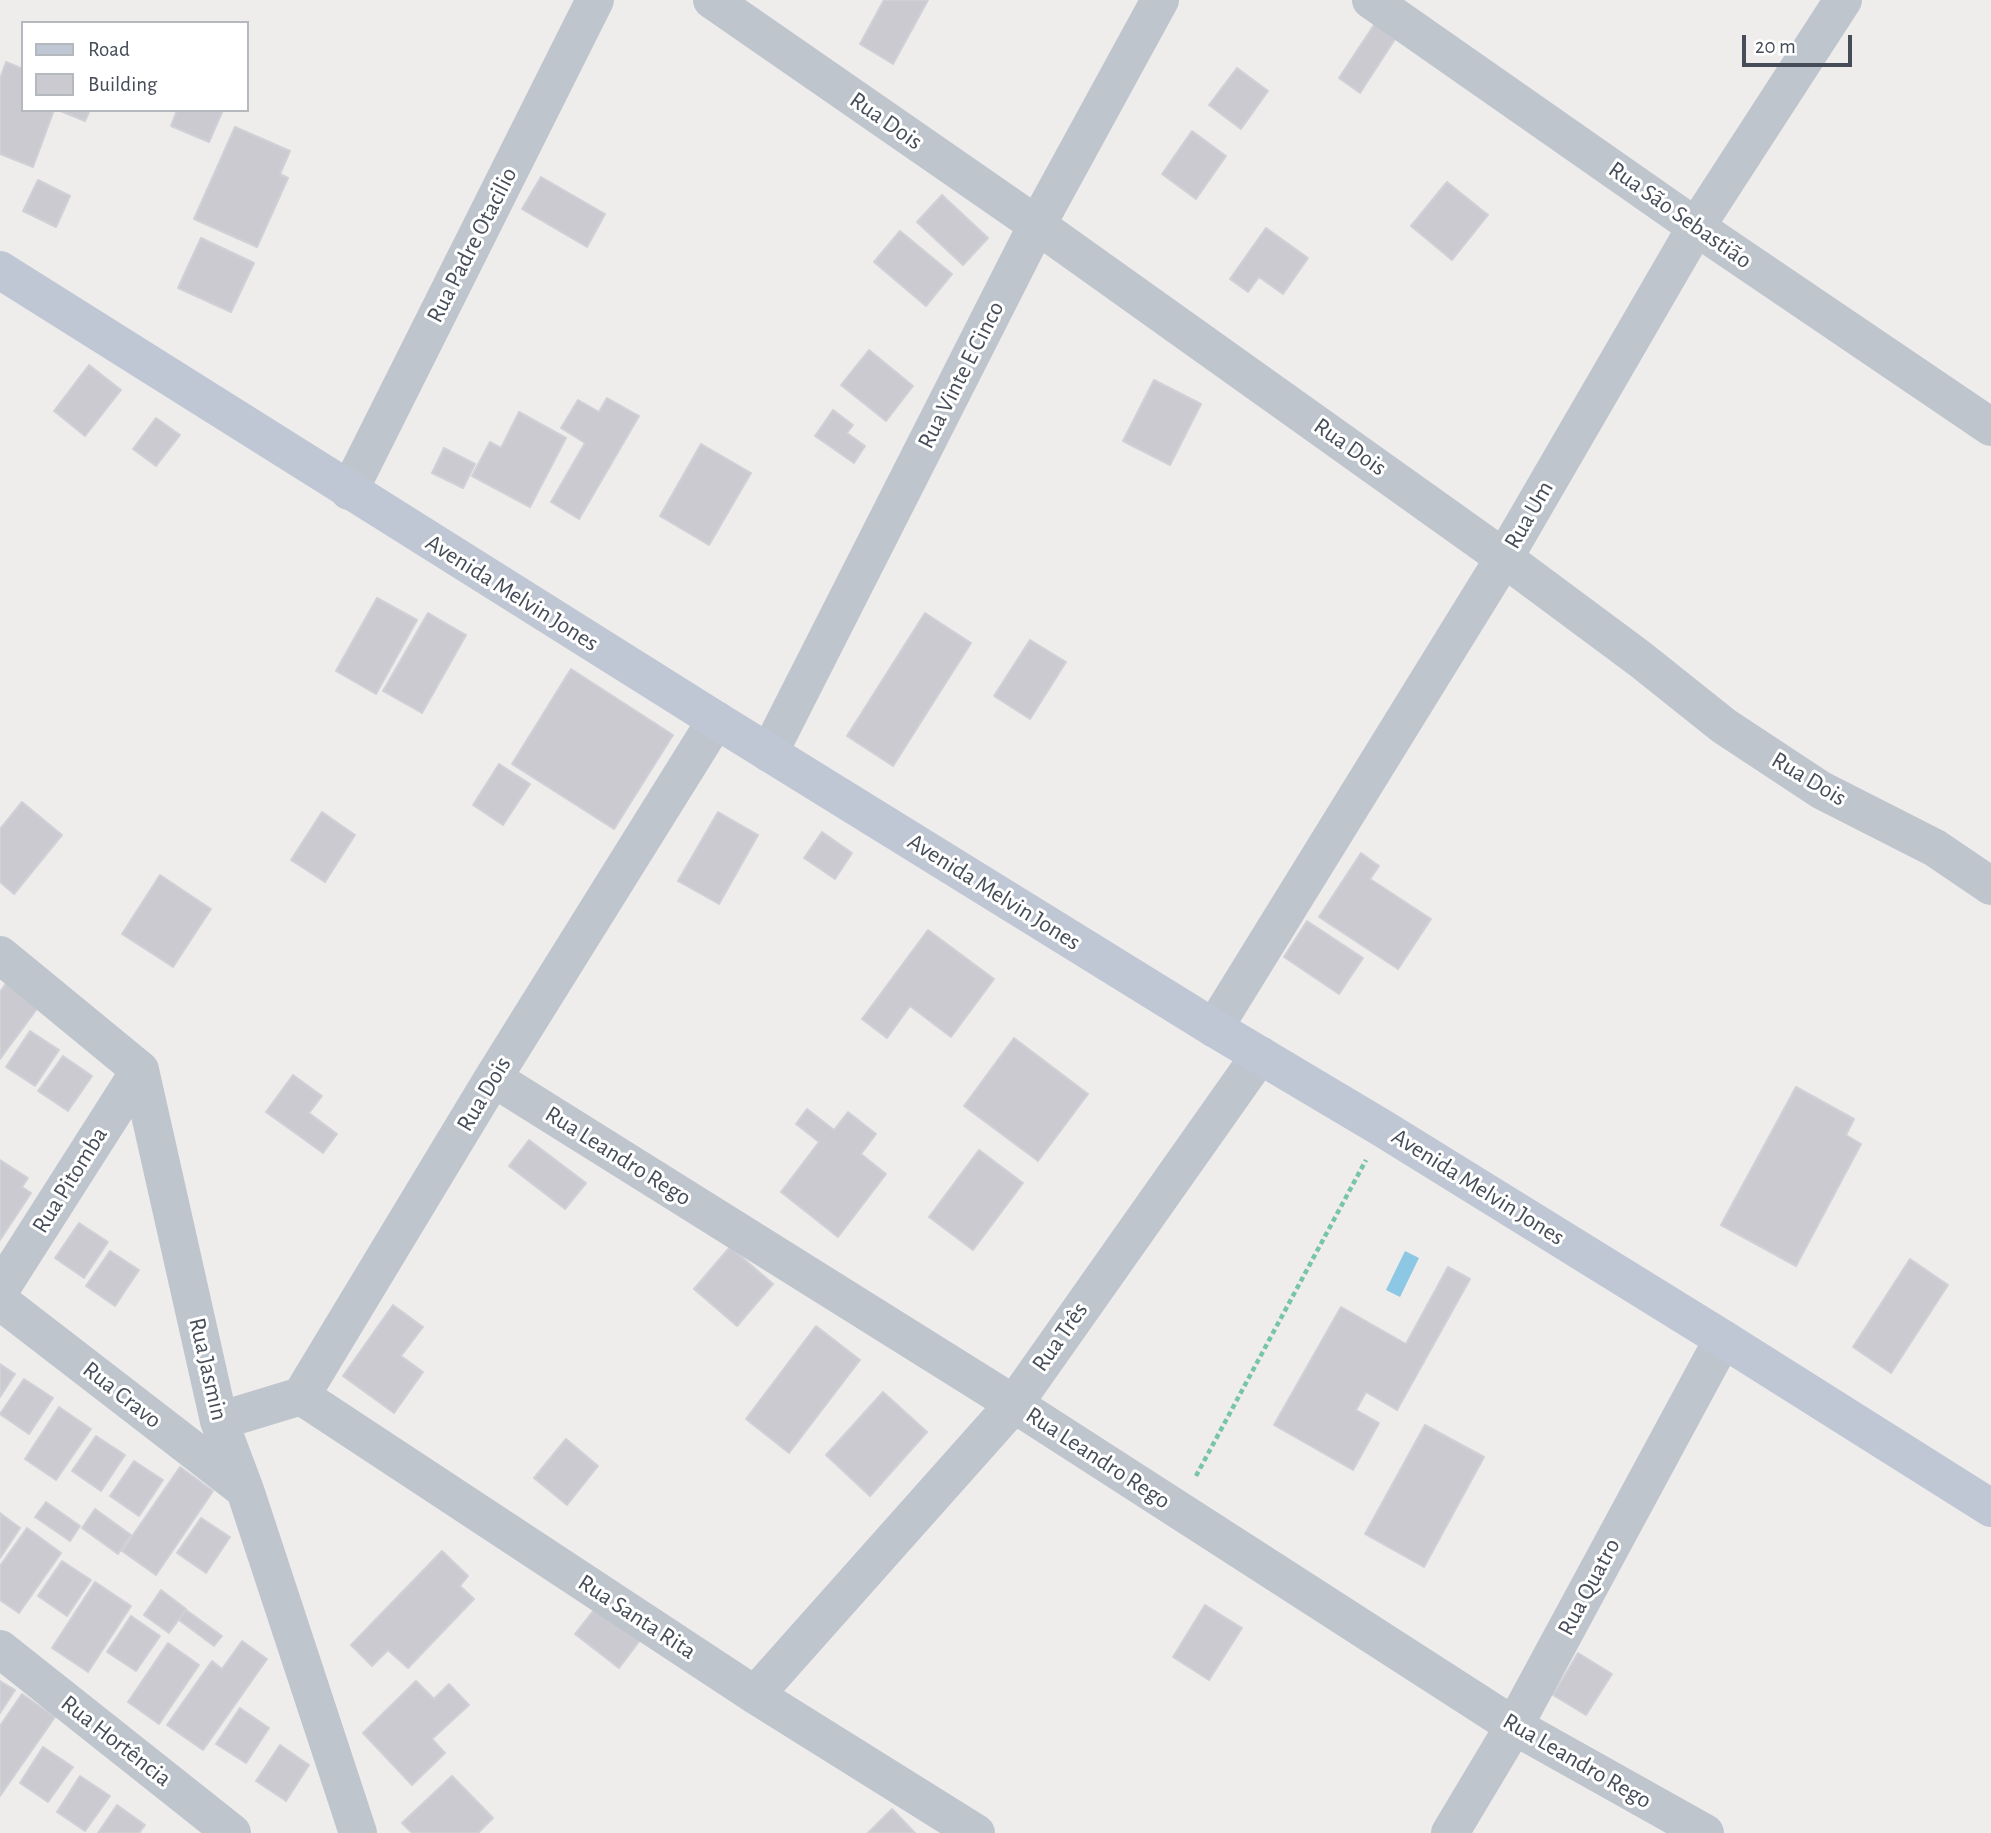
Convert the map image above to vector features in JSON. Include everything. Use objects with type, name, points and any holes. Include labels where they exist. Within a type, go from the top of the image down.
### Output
[{"type":"main road","name":"Avenida Melvin Jones","points":[[0,271],[769,753],[1214,1028],[1382,1128],[1991,1508]]},
{"type":"street","name":"Rua Padre Otacilio","points":[[349,491],[595,0]]},
{"type":"street","name":"Rua Dois","points":[[712,0],[1037,225],[1504,558],[1640,659],[1724,726],[1821,790],[1935,848],[1991,886]]},
{"type":"street","name":"Rua Vinte E Cinco","points":[[769,753],[1037,225],[1160,0]]},
{"type":"street","name":"Rua São Sebastião","points":[[1371,0],[1696,227],[1991,426]]},
{"type":"street","name":"Rua Um","points":[[1214,1028],[1504,558],[1696,227],[1843,0]]},
{"type":"street","name":"Rua Dois","points":[[301,1396],[716,720]]},
{"type":"street","points":[[0,955],[140,1070]]},
{"type":"street","name":"Rua Três","points":[[755,1695],[1014,1404],[1260,1055]]},
{"type":"street","name":"Rua Pitomba","points":[[0,1290],[140,1070]]},
{"type":"street","name":"Rua Jasmin","points":[[140,1070],[219,1421],[245,1490],[358,1833]]},
{"type":"street","name":"Rua Leandro Rego","points":[[494,1078],[1014,1404],[1514,1726],[1705,1833]]},
{"type":"street","name":"Rua Cravo","points":[[0,1301],[245,1490]]},
{"type":"street","name":"Rua Quatro","points":[[1450,1833],[1514,1726],[1723,1339]]},
{"type":"street","points":[[219,1421],[301,1396]]},
{"type":"street","name":"Rua Santa Rita","points":[[301,1396],[755,1695],[976,1833]]},
{"type":"street","name":"Rua Hortência","points":[[0,1649],[232,1833]]},
{"type":"path","points":[[1177,1510],[1382,1128]]},
{"type":"water","points":[[1405,1251],[1419,1258],[1400,1297],[1386,1290]]},
{"type":"building","points":[[884,0],[928,0],[893,64],[860,44]]},
{"type":"building","points":[[1376,22],[1397,36],[1360,93],[1339,78]]},
{"type":"building","points":[[6,62],[21,68],[21,112],[53,112],[33,167],[0,154],[0,79]]},
{"type":"building","points":[[1237,68],[1268,91],[1241,129],[1209,105]]},
{"type":"building","points":[[63,112],[89,112],[85,121]]},
{"type":"building","points":[[176,112],[222,112],[209,142],[171,126]]},
{"type":"building","points":[[235,127],[290,151],[280,174],[288,178],[257,247],[194,219]]},
{"type":"building","points":[[1192,131],[1226,156],[1196,199],[1162,174]]},
{"type":"building","points":[[541,177],[605,214],[587,247],[522,209]]},
{"type":"building","points":[[38,180],[70,196],[56,227],[23,211]]},
{"type":"building","points":[[1447,182],[1488,215],[1452,260],[1411,226]]},
{"type":"building","points":[[942,195],[988,238],[963,265],[917,222]]},
{"type":"building","points":[[1266,228],[1308,258],[1283,294],[1259,277],[1248,292],[1230,279]]},
{"type":"building","points":[[900,231],[952,274],[926,306],[874,262]]},
{"type":"building","points":[[201,238],[254,263],[231,312],[178,288]]},
{"type":"building","points":[[869,350],[913,386],[886,421],[841,385]]},
{"type":"building","points":[[89,365],[121,390],[85,436],[54,411]]},
{"type":"building","points":[[1154,380],[1201,404],[1170,465],[1123,441]]},
{"type":"building","points":[[607,398],[639,416],[579,519],[551,502],[585,443],[561,428],[578,400],[599,412]]},
{"type":"building","points":[[833,410],[853,425],[847,433],[865,446],[854,463],[815,436]]},
{"type":"building","points":[[519,412],[566,438],[530,507],[472,476],[490,442],[501,448]]},
{"type":"building","points":[[156,418],[180,435],[156,466],[133,449]]},
{"type":"building","points":[[701,444],[751,473],[709,545],[660,516]]},
{"type":"building","points":[[444,448],[475,464],[463,488],[432,473]]},
{"type":"building","points":[[377,598],[417,620],[376,694],[336,671]]},
{"type":"building","points":[[428,613],[466,635],[422,713],[383,691]]},
{"type":"building","points":[[925,613],[971,643],[893,766],[847,736]]},
{"type":"building","points":[[1030,640],[1066,662],[1030,719],[994,696]]},
{"type":"building","points":[[571,669],[673,735],[614,829],[512,764]]},
{"type":"building","points":[[499,764],[530,784],[503,825],[473,805]]},
{"type":"building","points":[[22,802],[62,835],[14,894],[0,882],[0,829]]},
{"type":"building","points":[[322,812],[355,835],[325,882],[291,860]]},
{"type":"building","points":[[718,812],[758,835],[719,904],[678,881]]},
{"type":"building","points":[[822,832],[852,853],[835,879],[804,858]]},
{"type":"building","points":[[1361,853],[1379,866],[1370,879],[1431,919],[1398,969],[1319,917]]},
{"type":"building","points":[[160,875],[211,909],[173,967],[122,934]]},
{"type":"building","points":[[1307,921],[1363,958],[1339,994],[1284,957]]},
{"type":"building","points":[[928,930],[994,979],[951,1037],[910,1006],[887,1038],[862,1019]]},
{"type":"building","points":[[10,978],[42,1002],[0,1059],[0,992]]},
{"type":"building","points":[[30,1031],[59,1050],[35,1086],[6,1067]]},
{"type":"building","points":[[1014,1038],[1088,1094],[1038,1161],[964,1106]]},
{"type":"building","points":[[63,1056],[92,1076],[68,1111],[38,1091]]},
{"type":"building","points":[[293,1075],[322,1096],[309,1113],[337,1134],[323,1153],[266,1112]]},
{"type":"building","points":[[1796,1087],[1854,1119],[1846,1135],[1861,1144],[1796,1266],[1721,1225]]},
{"type":"building","points":[[807,1109],[834,1130],[848,1112],[876,1134],[861,1154],[886,1174],[838,1237],[781,1192],[819,1142],[796,1124]]},
{"type":"building","points":[[529,1140],[586,1183],[565,1209],[509,1166]]},
{"type":"building","points":[[979,1150],[1023,1183],[973,1250],[929,1217]]},
{"type":"building","points":[[0,1160],[28,1178],[22,1187],[31,1193],[0,1240]]},
{"type":"building","points":[[79,1223],[108,1242],[84,1278],[55,1258]]},
{"type":"building","points":[[730,1247],[773,1284],[737,1326],[694,1289]]},
{"type":"building","points":[[110,1251],[139,1270],[115,1306],[86,1286]]},
{"type":"building","points":[[1910,1259],[1948,1285],[1891,1373],[1853,1347]]},
{"type":"building","points":[[1448,1267],[1470,1279],[1397,1410],[1366,1392],[1356,1410],[1379,1423],[1353,1470],[1274,1425],[1341,1307],[1406,1344]]},
{"type":"building","points":[[393,1305],[423,1327],[401,1356],[423,1372],[394,1413],[343,1376]]},
{"type":"building","points":[[816,1326],[860,1360],[789,1453],[746,1419]]},
{"type":"building","points":[[0,1364],[15,1374],[0,1397]]},
{"type":"building","points":[[24,1379],[53,1398],[29,1434],[0,1414]]},
{"type":"building","points":[[883,1392],[927,1432],[870,1496],[826,1455]]},
{"type":"building","points":[[59,1407],[91,1429],[56,1480],[25,1459]]},
{"type":"building","points":[[1425,1425],[1484,1457],[1424,1567],[1365,1534]]},
{"type":"building","points":[[96,1436],[125,1455],[101,1491],[72,1471]]},
{"type":"building","points":[[566,1439],[598,1466],[567,1505],[534,1478]]},
{"type":"building","points":[[134,1461],[163,1480],[139,1516],[110,1496]]},
{"type":"building","points":[[180,1467],[213,1491],[156,1575],[122,1551]]},
{"type":"building","points":[[46,1502],[80,1526],[70,1541],[35,1517]]},
{"type":"building","points":[[95,1509],[131,1535],[118,1554],[82,1528]]},
{"type":"building","points":[[0,1513],[20,1528],[0,1558]]},
{"type":"building","points":[[201,1518],[230,1537],[206,1573],[177,1553]]},
{"type":"building","points":[[27,1528],[61,1553],[19,1613],[0,1600],[0,1566]]},
{"type":"building","points":[[442,1551],[468,1576],[460,1586],[474,1599],[408,1668],[388,1650],[372,1666],[351,1645]]},
{"type":"building","points":[[62,1561],[91,1580],[67,1616],[38,1596]]},
{"type":"building","points":[[95,1582],[131,1606],[88,1672],[52,1648]]},
{"type":"building","points":[[161,1590],[186,1609],[169,1633],[144,1615]]},
{"type":"building","points":[[1205,1605],[1242,1628],[1209,1680],[1173,1657]]},
{"type":"building","points":[[597,1606],[641,1639],[619,1668],[575,1634]]},
{"type":"building","points":[[186,1610],[222,1636],[214,1646],[179,1620]]},
{"type":"building","points":[[131,1616],[160,1636],[136,1671],[107,1652]]},
{"type":"building","points":[[242,1641],[267,1659],[203,1750],[167,1725],[212,1661],[222,1669]]},
{"type":"building","points":[[168,1643],[199,1665],[159,1724],[128,1702]]},
{"type":"building","points":[[1578,1653],[1612,1674],[1586,1715],[1553,1695]]},
{"type":"building","points":[[0,1681],[15,1690],[0,1713]]},
{"type":"building","points":[[416,1681],[434,1699],[449,1684],[469,1705],[432,1739],[445,1753],[412,1785],[363,1733]]},
{"type":"building","points":[[22,1694],[55,1717],[0,1796],[0,1726]]},
{"type":"building","points":[[240,1708],[269,1728],[246,1763],[216,1744]]},
{"type":"building","points":[[280,1745],[309,1765],[286,1801],[256,1781]]},
{"type":"building","points":[[43,1747],[73,1767],[48,1802],[20,1783]]},
{"type":"building","points":[[80,1776],[110,1796],[85,1831],[57,1812]]},
{"type":"building","points":[[452,1776],[493,1818],[478,1833],[412,1833],[402,1823]]},
{"type":"building","points":[[117,1805],[145,1825],[139,1833],[98,1833]]},
{"type":"building","points":[[892,1809],[915,1833],[868,1833]]}]
